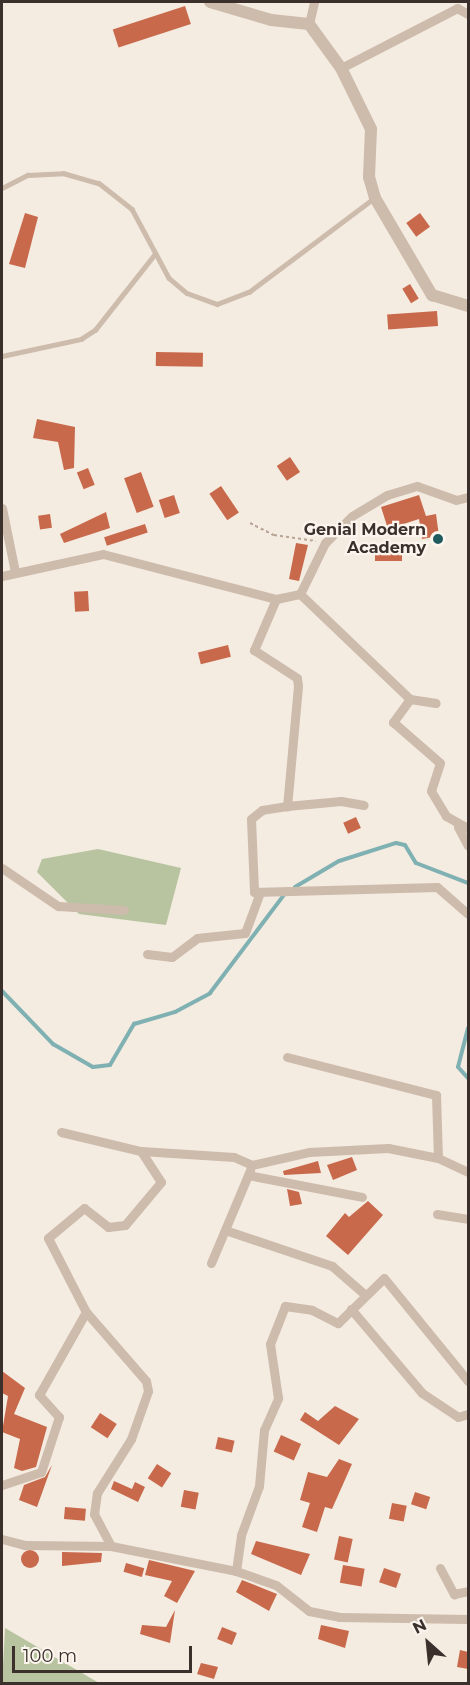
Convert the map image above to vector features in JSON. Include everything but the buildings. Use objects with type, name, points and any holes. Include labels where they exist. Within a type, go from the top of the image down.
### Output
[{"type":"street","points":[[210,2],[271,20],[309,24],[341,68],[372,129],[369,177],[375,198],[432,295],[468,306]]},
{"type":"street","points":[[309,24],[314,2]]},
{"type":"street","points":[[341,68],[458,8],[468,14]]},
{"type":"street","points":[[300,594],[325,543],[352,516],[387,495],[417,486],[456,500],[468,497]]},
{"type":"street","points":[[2,508],[15,572]]},
{"type":"street","points":[[2,576],[103,554],[276,599],[300,594]]},
{"type":"street","points":[[300,594],[410,699],[436,703]]},
{"type":"street","points":[[276,599],[254,650],[297,678],[287,806]]},
{"type":"street","points":[[410,699],[393,722],[440,763],[429,786],[458,826],[468,846]]},
{"type":"street","points":[[259,895],[251,885],[251,819],[262,810],[287,806],[341,801],[364,806]]},
{"type":"street","points":[[458,826],[468,828]]},
{"type":"street","points":[[2,868],[58,906],[124,910]]},
{"type":"street","points":[[259,895],[303,890],[437,887],[468,914]]},
{"type":"street","points":[[147,954],[172,957],[197,938],[245,933],[259,895]]},
{"type":"street","points":[[287,1057],[436,1095],[438,1158]]},
{"type":"street","points":[[61,1132],[141,1151],[234,1157],[252,1165],[345,1148],[388,1148],[438,1158],[468,1172]]},
{"type":"street","points":[[111,1546],[94,1514],[97,1493],[131,1439],[148,1391],[140,1370],[86,1312],[48,1238],[84,1208],[108,1227],[125,1225],[161,1182],[141,1151]]},
{"type":"street","points":[[211,1263],[228,1231],[252,1165]]},
{"type":"street","points":[[248,1175],[362,1197]]},
{"type":"street","points":[[437,1214],[468,1219]]},
{"type":"street","points":[[228,1231],[332,1266],[363,1293]]},
{"type":"street","points":[[236,1571],[241,1535],[259,1486],[264,1430],[280,1388],[270,1344],[277,1319],[285,1306],[312,1310],[338,1323],[363,1293],[378,1280],[387,1281],[468,1381]]},
{"type":"street","points":[[351,1309],[422,1393],[458,1417],[468,1414]]},
{"type":"street","points":[[2,1485],[41,1472],[59,1417],[39,1395],[86,1312]]},
{"type":"street","points":[[2,1539],[25,1545],[111,1546],[236,1571],[276,1584],[309,1611],[468,1619]]},
{"type":"street","points":[[440,1568],[454,1594],[468,1590]]},
{"type":"lane","points":[[2,188],[28,175],[63,172],[99,183],[132,209],[169,278],[188,293],[217,304],[249,292],[375,198]]},
{"type":"lane","points":[[2,356],[81,339],[95,330],[154,255]]},
{"type":"path","points":[[250,523],[274,535],[325,543]]},
{"type":"path","points":[[468,1451],[468,1464]]},
{"type":"green space","points":[[98,849],[181,868],[166,925],[79,914],[37,872],[42,859]]},
{"type":"green space","points":[[5,1628],[99,1683],[2,1683]]},
{"type":"waterway","points":[[295,887],[339,861],[396,843],[405,845],[416,863],[468,883]]},
{"type":"waterway","points":[[2,991],[53,1044],[93,1067],[110,1065],[134,1024],[175,1012],[210,993],[286,892]]},
{"type":"waterway","points":[[468,1028],[458,1067],[468,1078]]},
{"type":"place","name":"Genial Modern Academy","points":[[438,539]]}]
